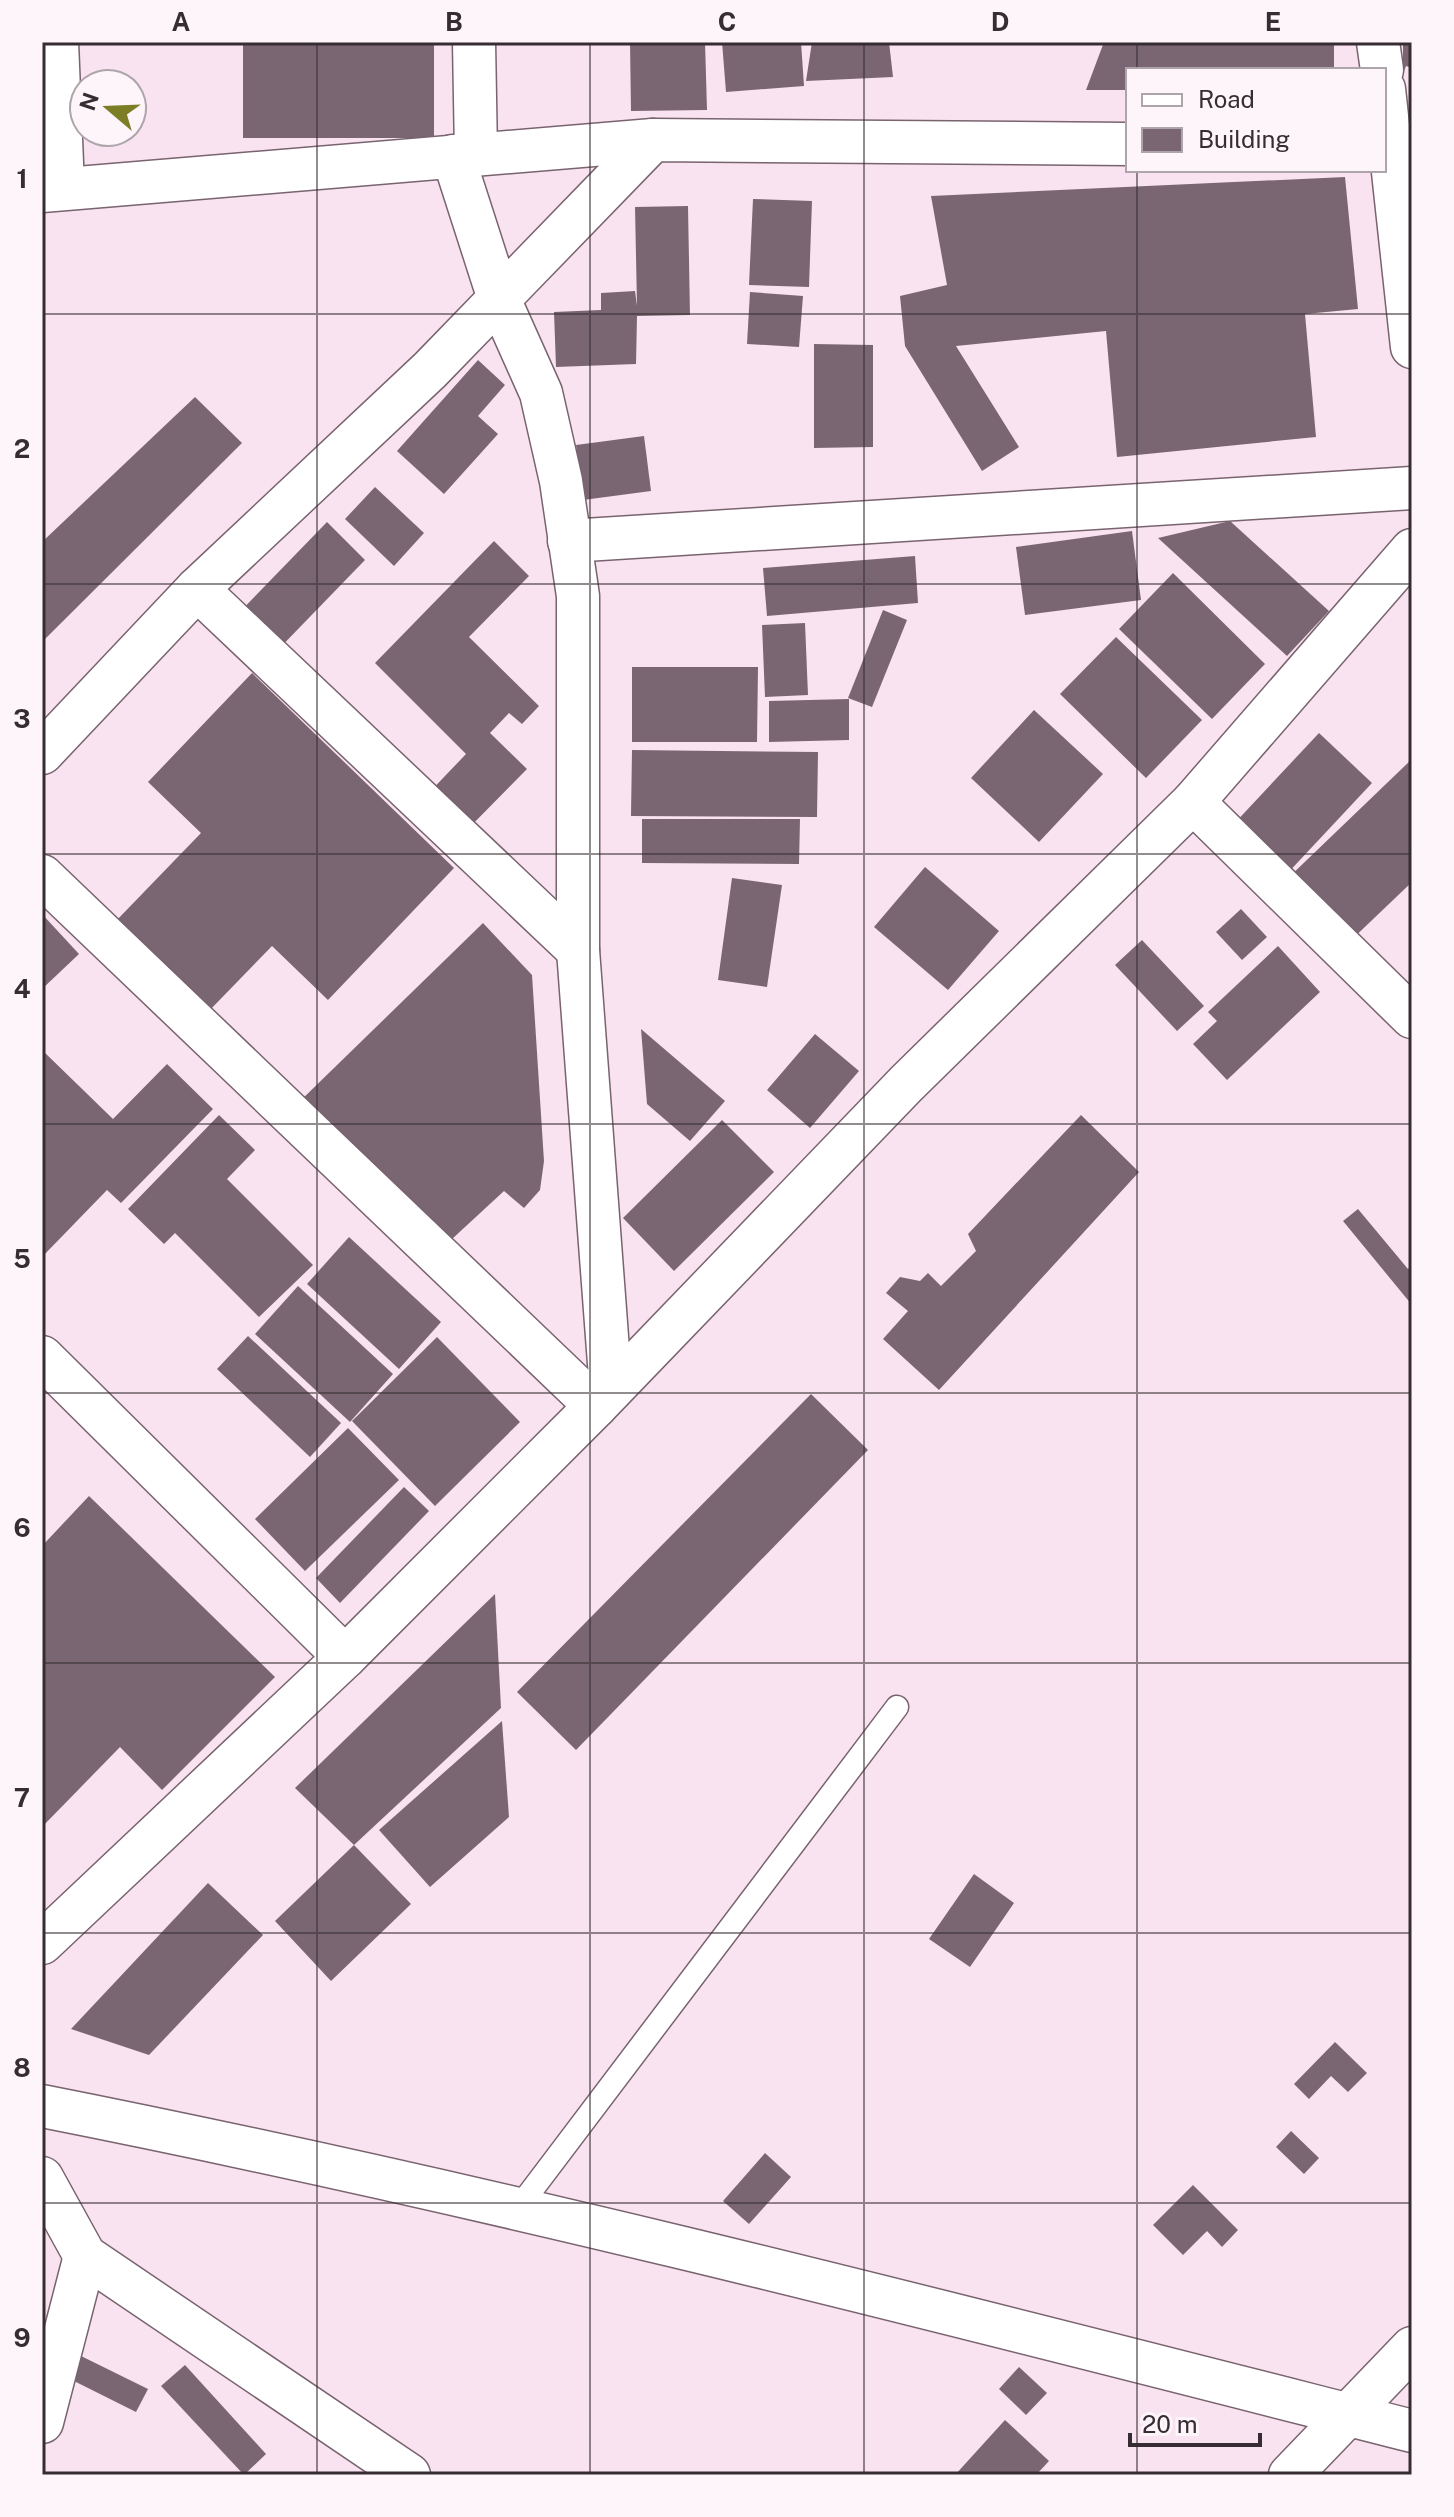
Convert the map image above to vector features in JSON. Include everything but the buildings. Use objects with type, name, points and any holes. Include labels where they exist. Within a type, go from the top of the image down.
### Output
[{"type":"street","points":[[57,42],[52,189],[653,140],[1126,144]]},
{"type":"street","points":[[474,42],[464,155],[499,299],[541,393],[578,596],[578,950],[604,1398]]},
{"type":"street","points":[[1378,42],[1382,68]]},
{"type":"street","points":[[42,753],[197,589],[430,370],[653,140]]},
{"type":"street","points":[[1387,146],[1412,347]]},
{"type":"street","points":[[569,541],[1412,488]]},
{"type":"street","points":[[42,1943],[345,1657],[604,1398],[906,1084],[1193,802],[1412,550]]},
{"type":"street","points":[[197,589],[578,950]]},
{"type":"street","points":[[1193,802],[1412,1017]]},
{"type":"street","points":[[42,876],[604,1398]]},
{"type":"street","points":[[42,1357],[345,1657]]},
{"type":"street","points":[[42,2106],[519,2207],[755,2263],[1412,2431]]},
{"type":"street","points":[[42,2178],[85,2256],[409,2475]]},
{"type":"street","points":[[42,2422],[85,2256]]},
{"type":"street","points":[[1290,2475],[1412,2348]]},
{"type":"lane","points":[[519,2207],[897,1707]]}]
